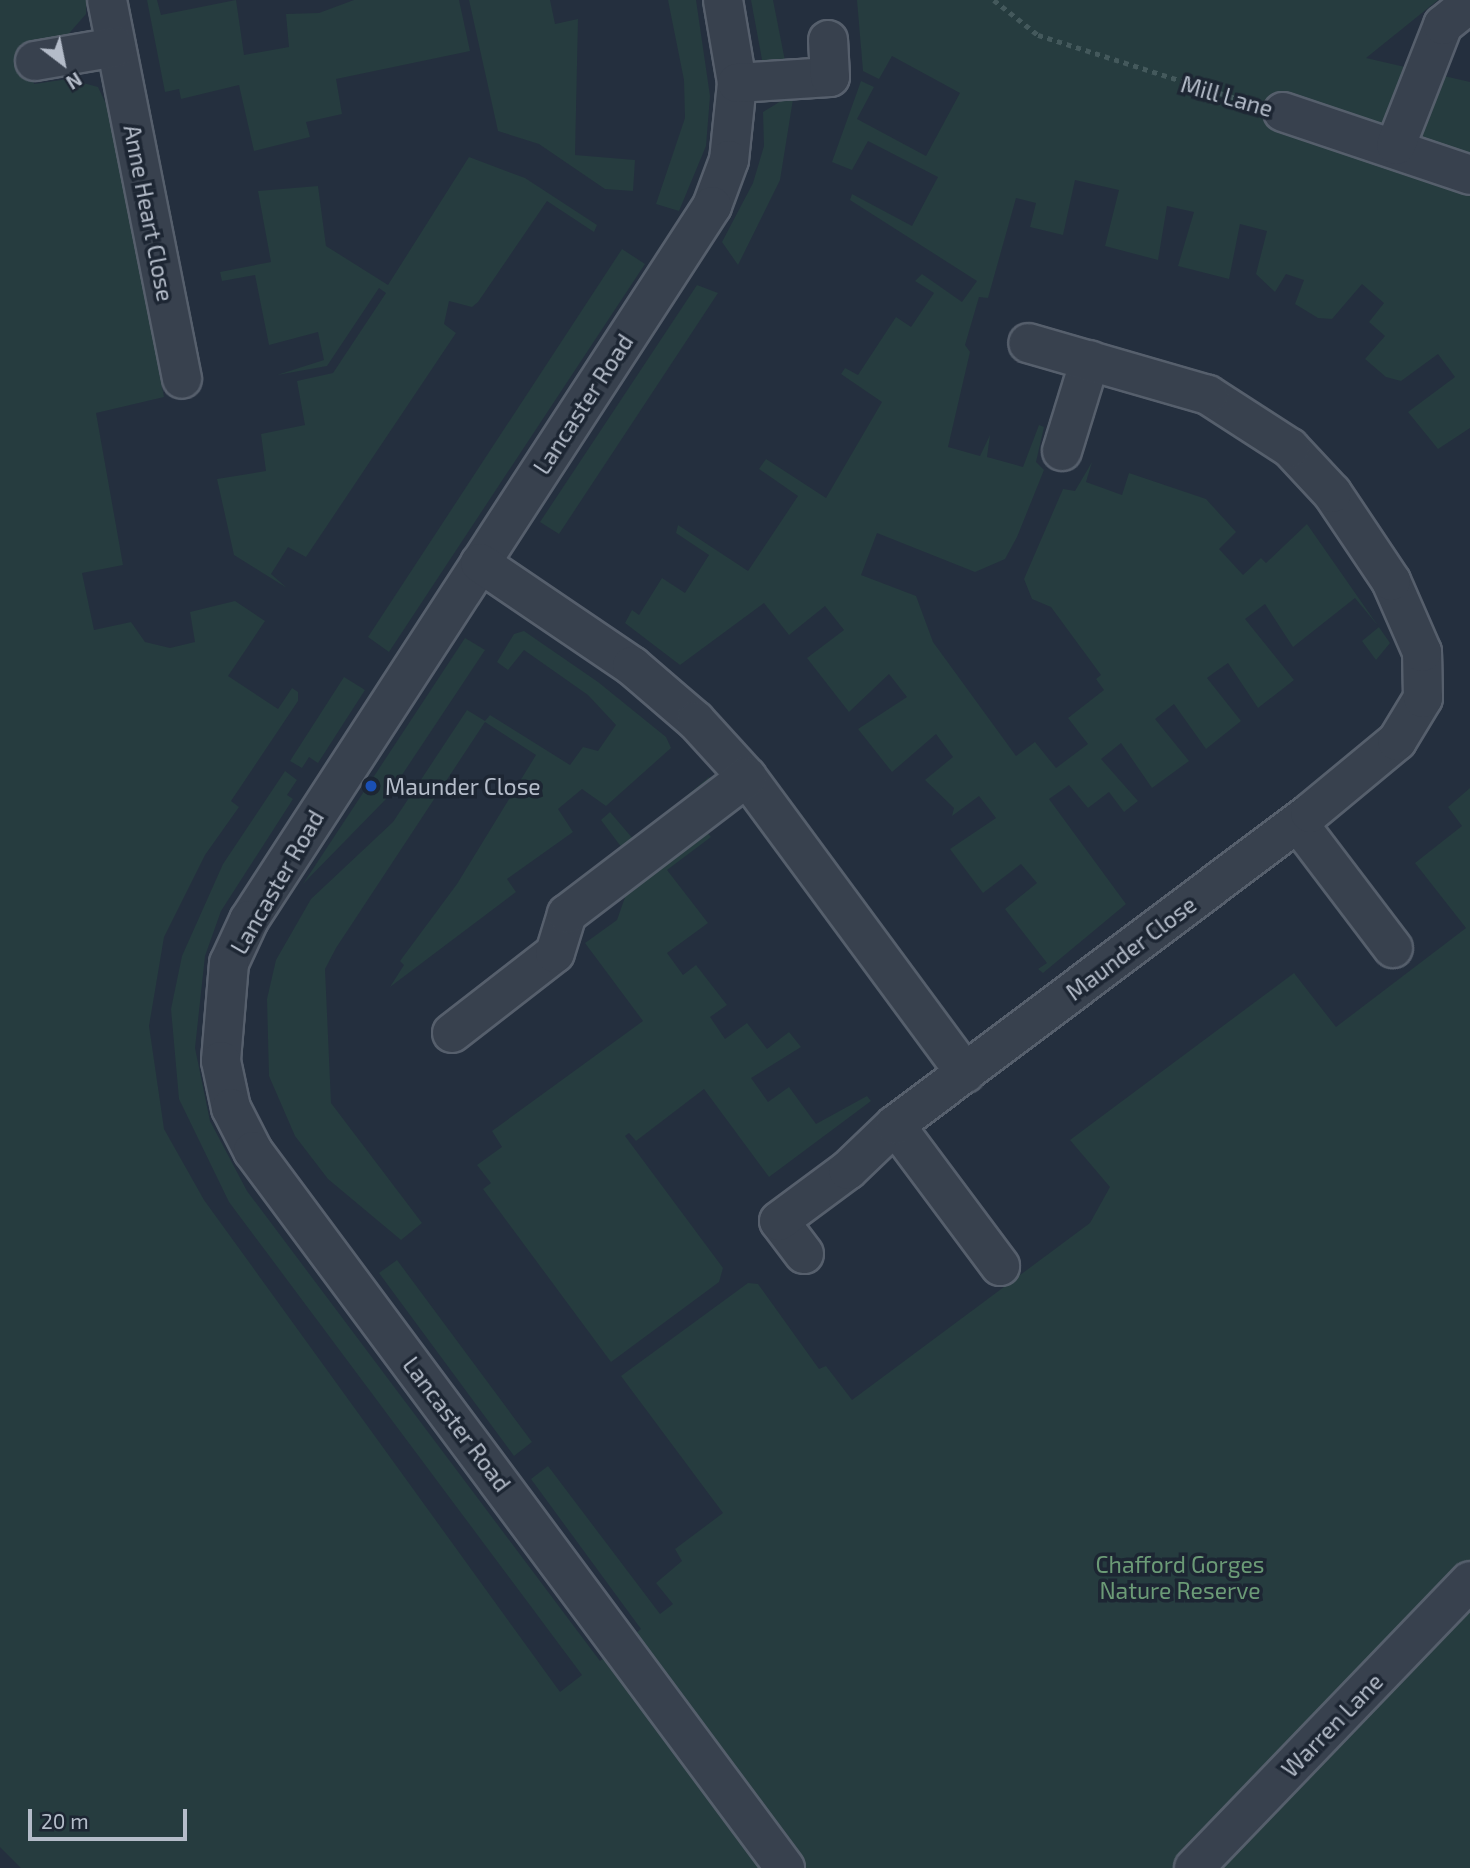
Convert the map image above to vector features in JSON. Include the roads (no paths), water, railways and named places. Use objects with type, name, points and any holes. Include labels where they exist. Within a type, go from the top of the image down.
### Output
[{"type":"street","name":"Anne Heart Close","points":[[107,0],[181,379]]},
{"type":"street","name":"Lancaster Road","points":[[723,0],[737,83],[729,160],[712,206],[244,930],[229,963],[221,1014],[231,1108],[282,1193],[785,1868]]},
{"type":"street","points":[[1396,145],[1443,25],[1470,3]]},
{"type":"street","points":[[737,83],[830,77],[828,40]]},
{"type":"street","points":[[35,61],[116,47]]},
{"type":"street","name":"Mill Lane","points":[[1283,112],[1396,145],[1470,175]]},
{"type":"street","name":"Maunder Close","points":[[804,1254],[779,1221],[848,1170],[895,1125],[1298,823],[1412,721],[1424,682],[1406,608],[1332,493],[1268,429],[1208,395],[1028,344]]},
{"type":"street","points":[[1062,451],[1090,360]]},
{"type":"street","points":[[480,563],[632,666],[696,721],[747,777],[965,1073]]},
{"type":"street","points":[[452,1032],[555,953],[567,914],[747,777]]},
{"type":"street","points":[[1298,823],[1392,948]]},
{"type":"street","points":[[895,1125],[1000,1265]]},
{"type":"street","name":"Warren Lane","points":[[1194,1868],[1470,1581]]},
{"type":"place","name":"Maunder Close","points":[[371,786]]},
{"type":"park label","name":"Chafford Gorges Nature Reserve","points":[[1180,1577]]}]
